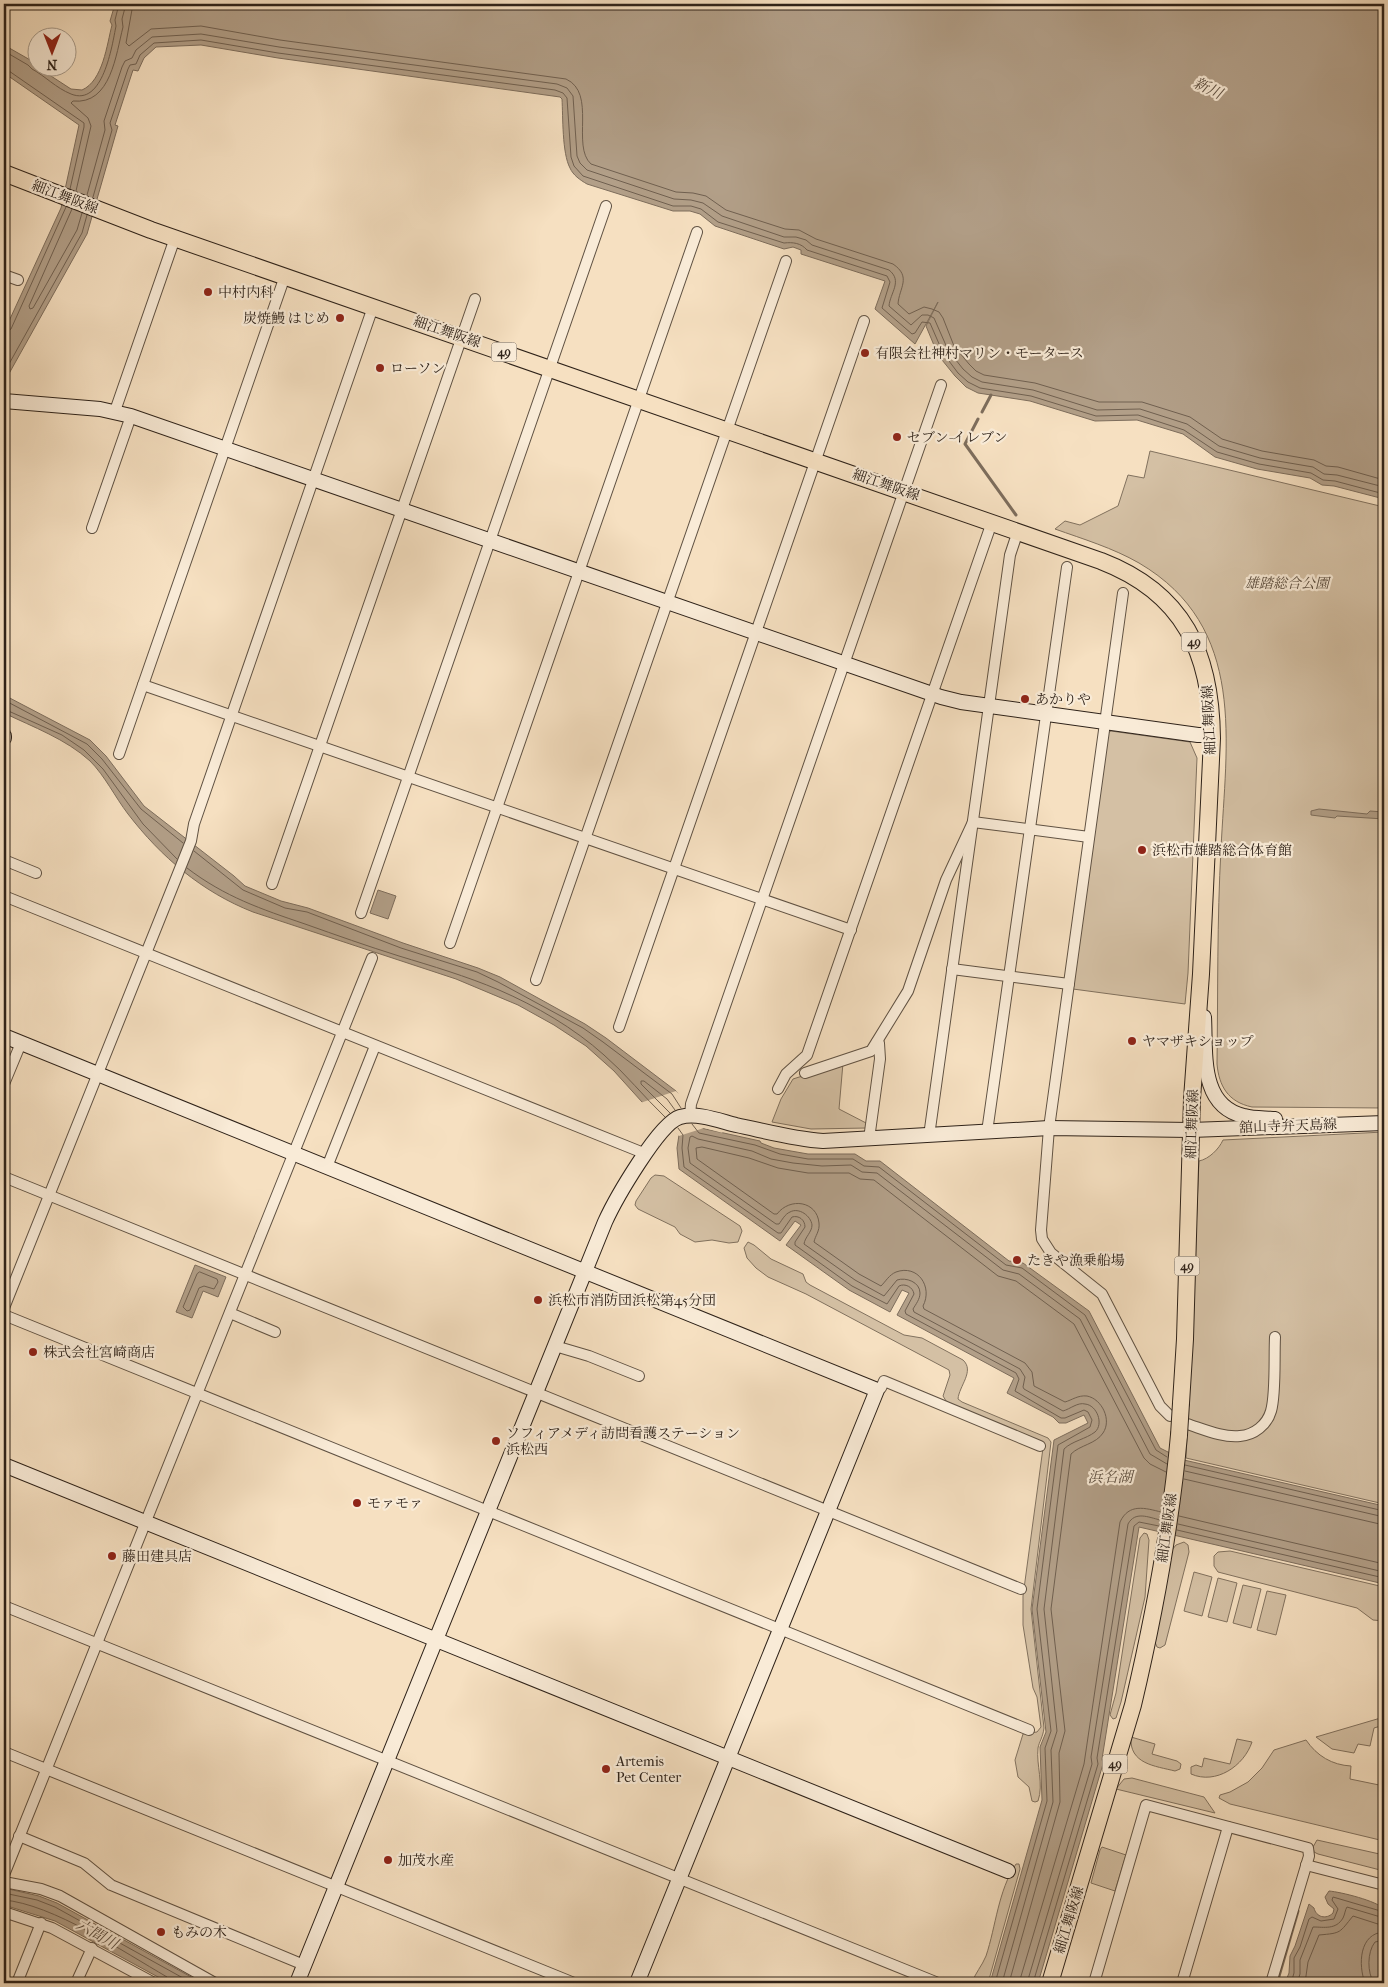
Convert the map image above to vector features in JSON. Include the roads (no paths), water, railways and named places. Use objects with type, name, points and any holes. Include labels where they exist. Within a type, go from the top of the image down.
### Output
[{"type":"main road","name":"細江舞阪線","points":[[4,174],[175,238],[992,522],[1122,570],[1151,588],[1168,604],[1188,632],[1203,663],[1210,696],[1212,735],[1201,974],[1191,1130],[1181,1436],[1155,1607],[1133,1705],[1050,1983]]},
{"type":"street","points":[[361,913],[606,206]]},
{"type":"street","points":[[450,943],[697,232]]},
{"type":"street","points":[[115,411],[175,238]]},
{"type":"street","points":[[536,980],[786,261]]},
{"type":"street","points":[[4,276],[18,280]]},
{"type":"street","points":[[119,754],[285,276]]},
{"type":"street","points":[[272,884],[475,299]]},
{"type":"street","points":[[4,1308],[191,841],[194,824],[373,307]]},
{"type":"street","points":[[619,1027],[864,321]]},
{"type":"street","points":[[297,1983],[612,1206],[667,1126],[690,1110],[941,385]]},
{"type":"street","points":[[4,401],[115,411],[131,416],[490,542],[951,700],[1198,736],[1212,735]]},
{"type":"street","points":[[92,528],[131,416]]},
{"type":"street","points":[[778,1089],[786,1074],[807,1055],[992,522]]},
{"type":"street","points":[[929,1136],[1010,555],[1018,532]]},
{"type":"street","points":[[987,1132],[1067,568]]},
{"type":"street","points":[[1123,593],[1049,1128],[1041,1230],[1042,1239],[1051,1253],[1097,1288],[1102,1294],[1160,1406],[1170,1416]]},
{"type":"street","points":[[143,684],[851,930]]},
{"type":"street","points":[[973,822],[1089,837]]},
{"type":"street","points":[[804,1073],[871,1051],[908,991],[946,880],[973,822]]},
{"type":"street","points":[[4,860],[36,873]]},
{"type":"street","points":[[4,896],[646,1154]]},
{"type":"street","points":[[4,1875],[372,958]]},
{"type":"street","points":[[952,970],[1069,984]]},
{"type":"street","points":[[1201,974],[1207,1077],[1212,1092],[1222,1105],[1235,1113],[1251,1117],[1354,1124]]},
{"type":"street","points":[[4,1036],[877,1390]]},
{"type":"street","points":[[869,1139],[880,1059],[880,1043],[877,1042]]},
{"type":"street","points":[[4,1084],[20,1043]]},
{"type":"street","points":[[327,1167],[376,1046]]},
{"type":"street","name":"舘山寺弁天島線","points":[[690,1110],[706,1118],[803,1139],[823,1141],[1049,1128],[1191,1130],[1384,1123]]},
{"type":"street","points":[[4,1177],[1021,1589]]},
{"type":"street","points":[[230,1314],[275,1332]]},
{"type":"street","points":[[4,1315],[1029,1730]]},
{"type":"street","points":[[1181,1436],[1224,1434],[1240,1436],[1254,1432],[1264,1424],[1271,1410],[1274,1337]]},
{"type":"street","points":[[555,1346],[596,1359],[639,1376]]},
{"type":"street","points":[[638,1983],[877,1390],[881,1388],[884,1381],[1040,1446]]},
{"type":"street","points":[[4,1465],[1008,1871]]},
{"type":"street","points":[[4,1606],[938,1983]]},
{"type":"street","points":[[4,1752],[574,1983]]},
{"type":"street","points":[[1094,1983],[1146,1805],[1304,1845],[1308,1848],[1306,1865],[1271,1983]]},
{"type":"street","points":[[1182,1983],[1228,1827]]},
{"type":"street","points":[[19,1836],[84,1863],[112,1885],[304,1965]]},
{"type":"street","points":[[1306,1865],[1384,1885]]},
{"type":"street","points":[[4,1882],[41,1889],[60,1896],[215,1983]]},
{"type":"street","points":[[4,1912],[41,1923],[92,1948],[154,1983]]},
{"type":"street","points":[[17,1983],[41,1923]]},
{"type":"street","points":[[76,1983],[92,1948]]},
{"type":"water","name":"新川","points":[[115,4],[1384,4],[1384,499],[1334,486],[1322,485],[1310,478],[1257,469],[1215,457],[1183,434],[1137,420],[1095,421],[1030,401],[978,393],[966,387],[938,355],[926,326],[938,302],[915,344],[875,309],[885,281],[801,254],[801,250],[793,247],[784,249],[715,226],[700,214],[690,211],[673,211],[582,181],[573,173],[567,161],[563,135],[562,99],[560,97],[278,58],[201,45],[156,47],[144,58],[138,71],[133,70],[115,125],[118,126],[87,234],[6,379],[4,386],[4,332],[61,208],[79,125],[4,73],[4,45],[28,59],[28,78],[54,78],[71,89],[82,90],[95,79],[103,61],[112,25],[110,21]]},
{"type":"water","name":"浜名湖","points":[[4,695],[90,740],[106,756],[144,806],[245,886],[281,901],[308,908],[500,977],[585,1024],[606,1038],[676,1091],[701,1128],[760,1141],[774,1148],[808,1154],[855,1154],[866,1161],[880,1161],[1009,1261],[1023,1263],[1089,1311],[1160,1448],[1184,1460],[1384,1506],[1384,1584],[1139,1527],[1102,1759],[1103,1764],[1038,1983],[990,1983],[1042,1800],[1040,1747],[1046,1732],[1032,1609],[1054,1440],[1088,1423],[1084,1415],[1066,1423],[1059,1423],[1053,1417],[1007,1393],[1014,1378],[897,1315],[909,1293],[902,1290],[890,1312],[849,1290],[786,1245],[801,1225],[795,1221],[780,1241],[679,1169],[677,1148],[679,1135],[642,1102],[614,1071],[586,1046],[554,1025],[518,1005],[456,979],[253,912],[234,904],[200,884],[154,845],[123,807],[100,773],[81,753],[60,740],[4,713]]},
{"type":"water","points":[[1319,809],[1367,814],[1370,811],[1383,812],[1384,819],[1337,816],[1335,818],[1311,815],[1311,811]]},
{"type":"water","points":[[378,890],[396,896],[388,919],[370,913]]},
{"type":"water","points":[[195,1265],[226,1277],[218,1297],[203,1291],[192,1318],[176,1312]]},
{"type":"water","name":"六間川","points":[[4,1888],[39,1896],[57,1903],[202,1983],[169,1983],[55,1921],[4,1905]]},
{"type":"water","points":[[1329,1891],[1367,1900],[1384,1909],[1384,1943],[1380,1963],[1384,1983],[1285,1983],[1289,1973],[1290,1956],[1309,1904],[1317,1914],[1324,1917],[1333,1913],[1334,1909],[1328,1904],[1325,1897]]},
{"type":"waterway","points":[[982,412],[991,395]]},
{"type":"waterway","points":[[978,419],[965,444],[1016,515]]},
{"type":"waterway","points":[[1277,1983],[1298,1911]]},
{"type":"place","name":"中村内科","points":[[208,292]]},
{"type":"place","name":"炭焼鰻 はじめ","points":[[340,318]]},
{"type":"place","name":"有限会社神村マリン・モータース","points":[[865,353]]},
{"type":"place","name":"ローソン","points":[[380,368]]},
{"type":"place","name":"セブン-イレブン","points":[[897,437]]},
{"type":"place","name":"あかりや","points":[[1025,699]]},
{"type":"place","name":"浜松市雄踏総合体育館","points":[[1142,850]]},
{"type":"place","name":"ヤマザキショップ","points":[[1132,1041]]},
{"type":"place","name":"たきや漁乗船場","points":[[1017,1260]]},
{"type":"place","name":"浜松市消防団浜松第45分団","points":[[538,1300]]},
{"type":"place","name":"株式会社宮崎商店","points":[[33,1352]]},
{"type":"place","name":"ソフィアメディ訪問看護ステーション 浜松西","points":[[496,1441]]},
{"type":"place","name":"モァモァ","points":[[357,1503]]},
{"type":"place","name":"藤田建具店","points":[[112,1556]]},
{"type":"place","name":"Artemis Pet Center","points":[[606,1769]]},
{"type":"place","name":"加茂水産","points":[[388,1860]]},
{"type":"place","name":"もみの木","points":[[161,1932]]},
{"type":"park label","name":"雄踏総合公園","points":[[1287,583]]}]
